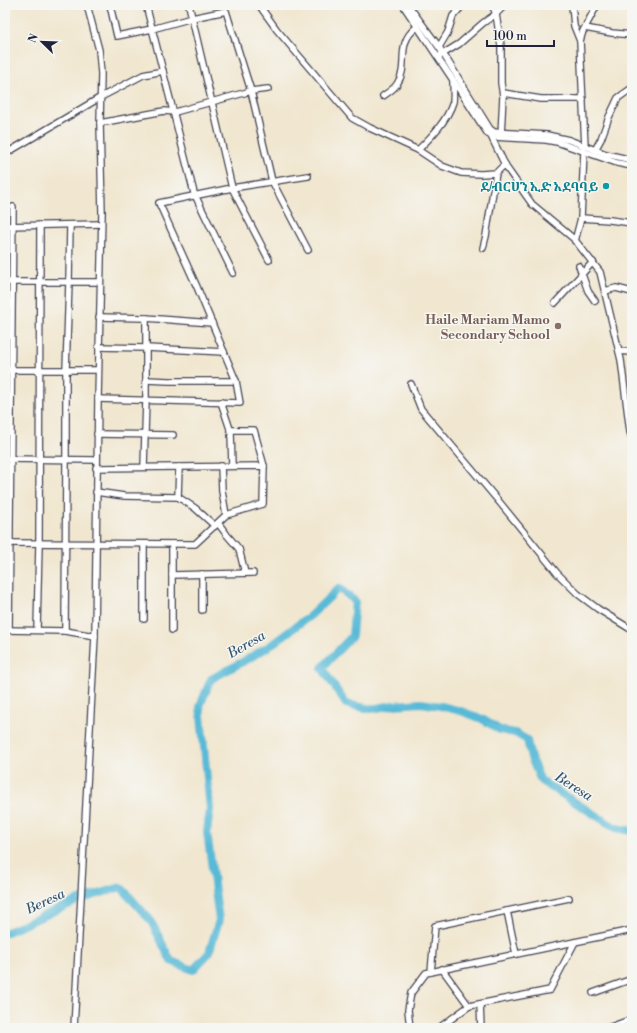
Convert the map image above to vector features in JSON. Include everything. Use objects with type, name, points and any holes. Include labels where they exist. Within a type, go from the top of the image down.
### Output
[{"type":"street","points":[[74,1028],[95,636],[96,468],[101,224],[101,74],[99,50],[87,5]]},
{"type":"street","points":[[110,5],[117,36],[226,11],[250,91],[272,181],[308,250]]},
{"type":"street","points":[[146,5],[195,196],[233,274]]},
{"type":"street","points":[[189,5],[232,188],[269,260]]},
{"type":"street","points":[[259,5],[277,30],[352,118],[418,150],[442,166],[461,173],[496,173]]},
{"type":"street","points":[[403,5],[417,27],[441,56],[490,129],[501,135]]},
{"type":"street","points":[[408,5],[439,47],[441,56],[454,80],[482,125],[491,136],[505,164],[532,204],[575,241],[600,272],[621,360],[632,438]]},
{"type":"street","points":[[439,47],[448,32],[453,16],[463,5]]},
{"type":"street","points":[[492,5],[496,14],[501,46],[501,83],[503,93],[501,135]]},
{"type":"street","points":[[496,14],[497,5]]},
{"type":"street","points":[[441,56],[459,44],[505,5]]},
{"type":"street","points":[[572,5],[574,26],[580,41],[585,149],[581,218],[575,241]]},
{"type":"street","points":[[580,41],[597,5]]},
{"type":"street","points":[[383,96],[392,90],[398,82],[402,70],[405,43],[410,32],[417,27]]},
{"type":"street","points":[[585,28],[632,35]]},
{"type":"street","points":[[5,154],[101,97],[143,75],[163,71]]},
{"type":"street","points":[[418,150],[441,125],[450,111],[453,100],[454,80]]},
{"type":"street","points":[[595,150],[618,98],[632,88]]},
{"type":"street","points":[[100,123],[164,111],[175,112],[250,91],[268,89]]},
{"type":"street","points":[[503,93],[541,99],[583,99]]},
{"type":"street","points":[[491,136],[547,135],[569,140],[585,149],[617,163],[632,166]]},
{"type":"street","points":[[585,149],[595,150],[618,158],[632,160]]},
{"type":"street","points":[[483,248],[496,173],[505,164]]},
{"type":"street","points":[[98,399],[240,403],[236,381],[197,287],[158,203],[232,188],[308,176]]},
{"type":"street","points":[[12,207],[12,282],[8,370],[7,630],[64,630],[95,636]]},
{"type":"street","points":[[581,218],[632,223]]},
{"type":"street","points":[[5,226],[101,224]]},
{"type":"street","points":[[37,630],[39,544],[40,225]]},
{"type":"street","points":[[64,630],[66,370],[70,225]]},
{"type":"street","points":[[5,253],[12,253]]},
{"type":"street","points":[[554,303],[593,262]]},
{"type":"street","points":[[579,266],[588,291],[595,301]]},
{"type":"street","points":[[5,282],[100,282]]},
{"type":"street","points":[[605,291],[616,288],[632,292]]},
{"type":"street","points":[[99,317],[146,318],[212,323]]},
{"type":"street","points":[[144,467],[146,318]]},
{"type":"street","points":[[99,348],[146,348],[224,352]]},
{"type":"street","points":[[618,351],[632,353]]},
{"type":"street","points":[[8,370],[98,370]]},
{"type":"street","points":[[146,380],[236,381]]},
{"type":"street","points":[[411,384],[421,409],[557,573],[578,594],[632,630]]},
{"type":"street","points":[[221,402],[230,430],[232,466]]},
{"type":"street","points":[[7,543],[195,544],[226,515],[263,504],[264,466],[254,430],[230,430]]},
{"type":"street","points":[[97,434],[173,434]]},
{"type":"street","points":[[8,459],[97,460]]},
{"type":"street","points":[[221,466],[222,491],[226,515]]},
{"type":"street","points":[[96,468],[264,466]]},
{"type":"street","points":[[178,496],[179,467]]},
{"type":"street","points":[[96,492],[124,496],[178,496],[216,524],[239,549],[245,573]]},
{"type":"street","points":[[144,544],[144,619]]},
{"type":"street","points":[[172,544],[172,630]]},
{"type":"street","points":[[172,575],[253,573]]},
{"type":"street","points":[[202,574],[202,610]]},
{"type":"street","points":[[431,972],[435,926],[569,898]]},
{"type":"street","points":[[507,911],[516,954]]},
{"type":"street","points":[[410,1028],[408,1010],[411,992],[426,973],[632,930]]},
{"type":"street","points":[[441,1027],[469,1006],[550,990],[575,942]]},
{"type":"street","points":[[442,969],[469,1006]]},
{"type":"street","points":[[592,993],[632,979]]},
{"type":"street","points":[[480,1004],[481,1028]]},
{"type":"street","points":[[608,1028],[625,1025],[632,1019]]},
{"type":"waterway","name":"Beresa","points":[[5,933],[79,900],[121,887],[151,921],[171,961],[193,970],[209,953],[219,920],[207,832],[210,809],[200,706],[211,679],[271,645],[311,615],[339,588],[355,601],[352,636],[322,668],[346,704],[371,709],[394,705],[421,703],[441,706],[461,711],[482,719],[500,730],[515,733],[527,740],[531,758],[541,781],[616,828],[632,831]]},
{"type":"place","name":"ደ/ብርሀን ኢድ አደባባይ","points":[[606,186]]},
{"type":"place","name":"Haile Mariam Mamo Secondary School","points":[[558,326]]}]
